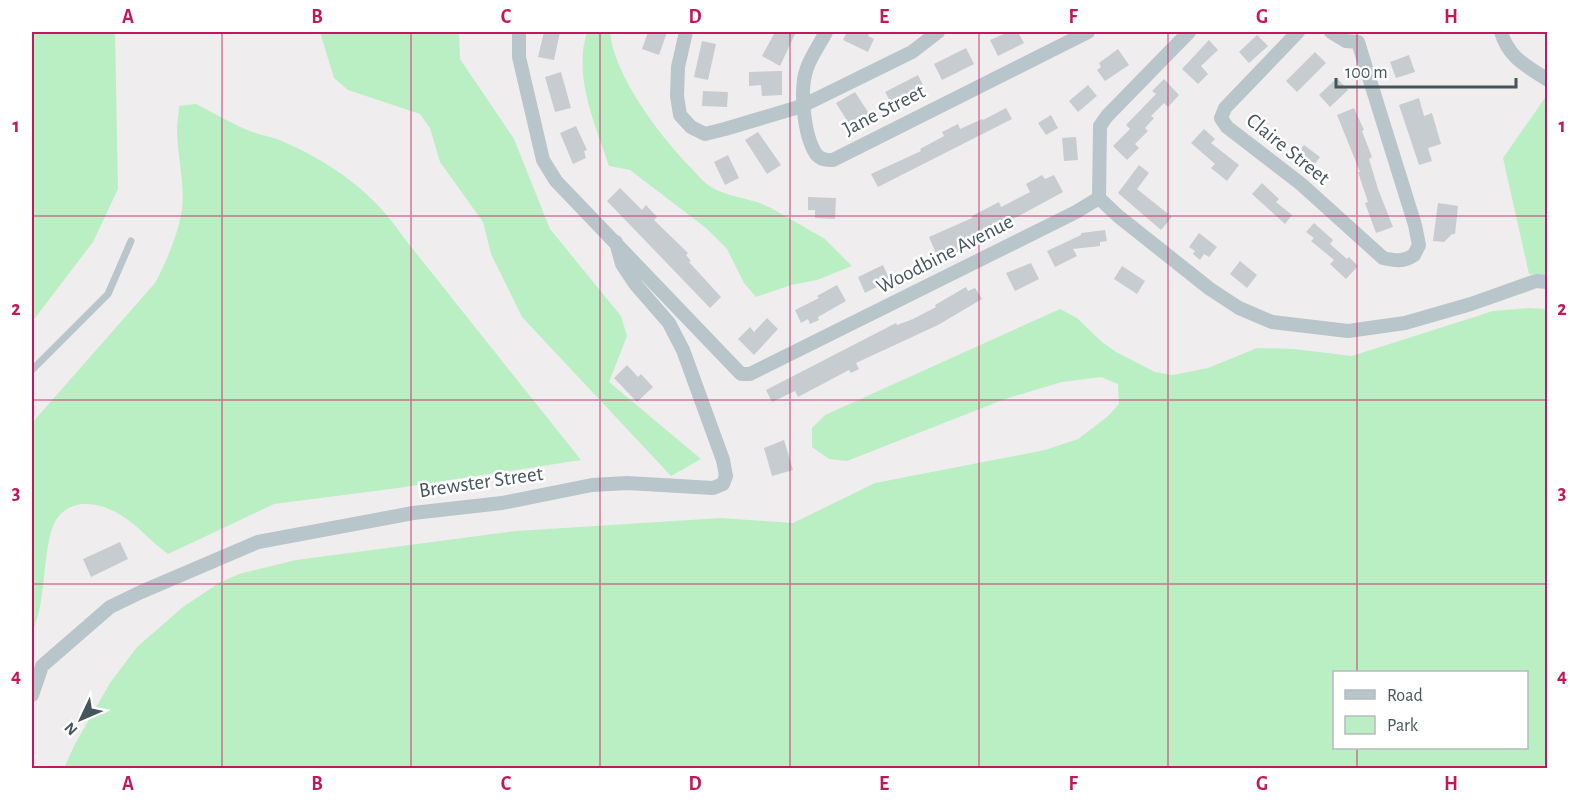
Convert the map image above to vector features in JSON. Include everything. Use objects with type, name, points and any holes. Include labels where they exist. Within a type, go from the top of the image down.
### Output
[{"type":"street","name":"Woodbine Avenue","points":[[519,32],[519,57],[543,160],[556,181],[741,374],[750,374],[1076,212],[1099,198]]},
{"type":"street","points":[[686,32],[678,67],[676,96],[680,115],[691,127],[705,134],[802,106],[912,52],[938,32]]},
{"type":"street","name":"Jane Street","points":[[826,32],[806,69],[802,106],[808,134],[817,155],[823,160],[833,160],[1088,32]]},
{"type":"street","points":[[1189,32],[1100,126],[1099,198],[1118,216],[1210,289],[1239,308],[1272,322],[1348,331],[1394,325],[1471,304],[1536,281],[1548,282]]},
{"type":"street","name":"Claire Street","points":[[1298,32],[1225,108],[1221,118],[1227,127],[1301,184],[1383,258],[1396,261],[1406,260],[1414,255],[1419,245],[1415,225],[1358,42]]},
{"type":"street","points":[[1331,32],[1346,41],[1358,42],[1369,32]]},
{"type":"street","points":[[1501,32],[1507,48],[1516,59],[1548,80]]},
{"type":"street","name":"Brewster Street","points":[[32,695],[42,666],[110,607],[258,542],[413,513],[502,503],[592,485],[627,483],[713,488],[723,484],[726,476],[723,460],[682,350],[669,323],[636,285],[622,264],[616,242]]},
{"type":"lane","points":[[32,370],[108,294],[131,241]]},
{"type":"green space","points":[[32,32],[115,32],[118,189],[93,242],[32,322]]},
{"type":"green space","points":[[320,32],[459,32],[460,59],[514,139],[550,229],[621,316],[627,336],[609,382],[701,459],[671,476],[522,317],[491,254],[483,222],[440,162],[430,128],[420,114],[348,90],[334,78]]},
{"type":"green space","points":[[587,32],[610,32],[620,67],[640,104],[679,155],[705,183],[725,194],[771,208],[825,239],[852,266],[817,280],[791,285],[756,297],[744,283],[727,249],[706,228],[630,170],[609,166],[592,117],[584,83],[583,49]]},
{"type":"green space","points":[[1547,95],[1547,276],[1529,274],[1503,158]]},
{"type":"green space","points":[[196,104],[243,128],[304,151],[337,171],[367,194],[393,222],[581,460],[274,504],[168,554],[114,511],[88,504],[70,507],[62,512],[52,528],[47,549],[42,597],[32,633],[32,423],[155,283],[172,247],[182,209],[177,129],[179,106]]},
{"type":"green space","points":[[1060,309],[1077,318],[1116,352],[1155,372],[1173,375],[1208,368],[1257,348],[1294,349],[1352,356],[1493,311],[1548,309],[1547,768],[64,768],[110,683],[137,647],[183,607],[219,583],[239,574],[296,560],[516,531],[721,518],[793,523],[875,483],[1045,450],[1078,439],[1107,417],[1119,404],[1118,384],[1101,377],[1062,382],[1005,399],[847,461],[829,459],[812,447],[812,428],[825,415]]},
{"type":"building","points":[[544,32],[560,32],[554,60],[538,57]]},
{"type":"building","points":[[648,32],[667,32],[659,55],[642,49]]},
{"type":"building","points":[[775,32],[796,32],[780,66],[762,56]]},
{"type":"building","points":[[847,32],[870,32],[868,36],[874,39],[868,52],[843,40]]},
{"type":"building","points":[[1008,32],[1018,32],[1024,43],[998,56],[990,40]]},
{"type":"building","points":[[1257,35],[1268,46],[1249,63],[1239,52]]},
{"type":"building","points":[[1209,40],[1218,50],[1201,66],[1208,74],[1198,84],[1182,69]]},
{"type":"building","points":[[702,41],[716,44],[708,80],[694,77]]},
{"type":"building","points":[[966,48],[974,64],[942,80],[934,64]]},
{"type":"building","points":[[1118,49],[1129,65],[1105,81],[1097,70],[1101,67],[1099,63]]},
{"type":"building","points":[[1315,52],[1326,63],[1297,92],[1286,81]]},
{"type":"building","points":[[1409,55],[1415,72],[1396,78],[1390,62]]},
{"type":"building","points":[[782,71],[782,95],[762,96],[761,85],[749,86],[749,72]]},
{"type":"building","points":[[561,72],[571,108],[555,112],[545,77]]},
{"type":"building","points":[[918,75],[925,89],[893,106],[885,92]]},
{"type":"building","points":[[1337,78],[1348,90],[1330,107],[1319,95]]},
{"type":"building","points":[[1164,79],[1179,95],[1168,107],[1164,103],[1151,116],[1154,118],[1145,128],[1148,131],[1135,144],[1139,148],[1127,160],[1113,146],[1130,129],[1126,125],[1156,94],[1152,91]]},
{"type":"building","points":[[1088,85],[1097,96],[1078,112],[1069,101]]},
{"type":"building","points":[[703,91],[728,92],[727,107],[702,106]]},
{"type":"building","points":[[855,92],[874,121],[854,132],[836,103]]},
{"type":"building","points":[[1419,98],[1424,116],[1432,113],[1441,144],[1428,148],[1432,161],[1419,165],[1399,105]]},
{"type":"building","points":[[1006,108],[1012,119],[878,187],[871,174],[921,151],[920,149],[944,136],[942,132],[958,124],[960,129]]},
{"type":"building","points":[[1354,108],[1364,130],[1362,131],[1372,157],[1369,159],[1393,227],[1376,233],[1365,203],[1368,202],[1358,172],[1360,172],[1337,115]]},
{"type":"building","points":[[1051,115],[1058,128],[1046,135],[1038,123]]},
{"type":"building","points":[[576,126],[587,150],[584,151],[586,158],[573,164],[560,133]]},
{"type":"building","points":[[1204,129],[1215,139],[1211,143],[1239,165],[1227,181],[1211,168],[1215,164],[1191,143]]},
{"type":"building","points":[[758,132],[781,165],[767,174],[745,140]]},
{"type":"building","points":[[1076,137],[1078,160],[1064,161],[1062,138]]},
{"type":"building","points":[[1304,145],[1320,157],[1311,169],[1294,157]]},
{"type":"building","points":[[728,155],[739,178],[725,185],[714,162]]},
{"type":"building","points":[[1139,165],[1149,173],[1137,189],[1172,217],[1161,230],[1118,193]]},
{"type":"building","points":[[1042,175],[1045,179],[1054,175],[1063,192],[1017,217],[986,230],[987,232],[958,246],[960,251],[939,260],[929,237],[972,218],[999,202],[1001,207],[1030,192],[1026,184]]},
{"type":"building","points":[[1262,183],[1279,199],[1276,202],[1292,215],[1285,224],[1252,194]]},
{"type":"building","points":[[620,188],[642,210],[646,205],[657,217],[654,220],[688,253],[686,255],[691,261],[689,262],[721,297],[710,308],[607,201]]},
{"type":"building","points":[[808,197],[836,198],[835,219],[815,218],[815,210],[808,210]]},
{"type":"building","points":[[1438,203],[1458,206],[1455,234],[1444,242],[1433,241]]},
{"type":"building","points":[[1314,223],[1333,240],[1330,244],[1358,266],[1346,279],[1330,264],[1334,260],[1311,241],[1314,238],[1306,232]]},
{"type":"building","points":[[1105,230],[1107,241],[1100,242],[1100,246],[1073,249],[1077,256],[1055,267],[1047,251],[1081,233]]},
{"type":"building","points":[[1199,233],[1217,247],[1209,257],[1204,254],[1200,260],[1193,254],[1195,251],[1189,247]]},
{"type":"building","points":[[1240,261],[1257,275],[1247,288],[1230,274]]},
{"type":"building","points":[[1031,263],[1039,279],[1015,291],[1006,273]]},
{"type":"building","points":[[883,265],[890,280],[865,293],[858,277]]},
{"type":"building","points":[[1122,266],[1145,281],[1137,294],[1114,279]]},
{"type":"building","points":[[837,285],[846,301],[818,317],[819,320],[810,324],[808,319],[801,323],[795,310],[819,298],[817,296]]},
{"type":"building","points":[[966,287],[968,291],[975,288],[982,299],[938,325],[856,363],[859,369],[851,373],[849,370],[798,397],[795,391],[772,402],[766,390],[896,323],[897,325],[913,319]]},
{"type":"building","points":[[767,318],[778,329],[754,355],[738,339],[750,327],[754,332]]},
{"type":"building","points":[[627,365],[638,377],[641,374],[653,387],[637,402],[614,378]]},
{"type":"building","points":[[784,440],[793,470],[772,476],[764,448]]},
{"type":"building","points":[[120,542],[128,559],[91,577],[83,559]]}]
